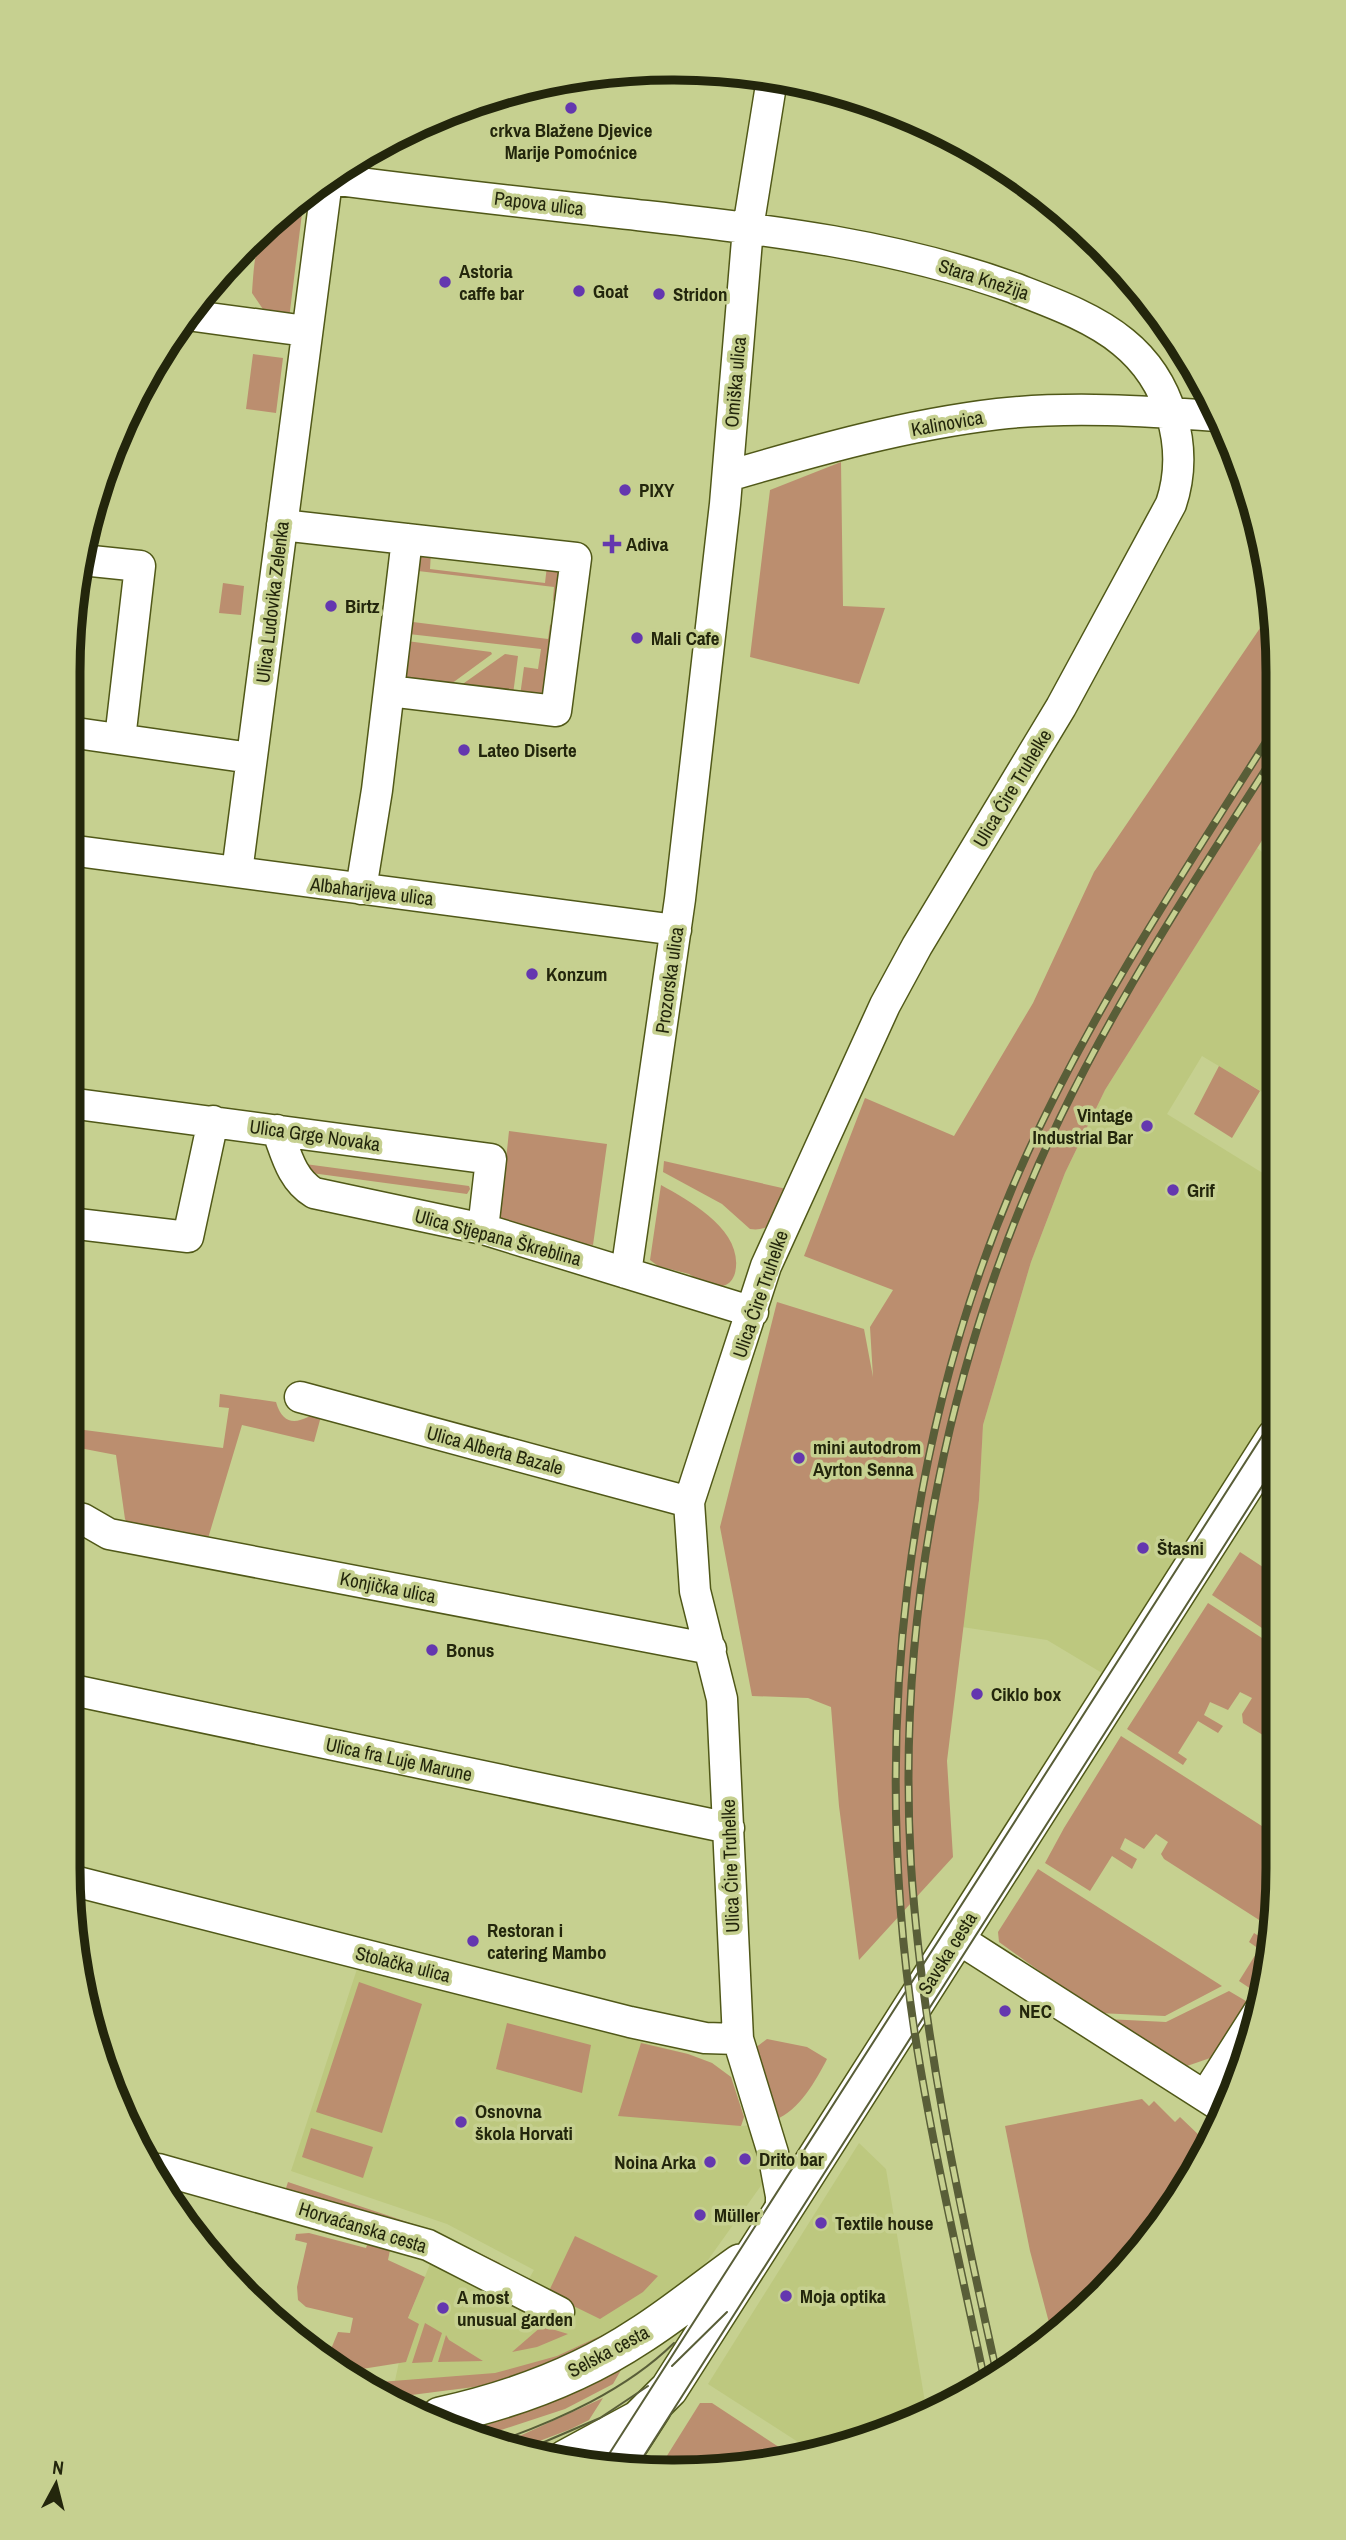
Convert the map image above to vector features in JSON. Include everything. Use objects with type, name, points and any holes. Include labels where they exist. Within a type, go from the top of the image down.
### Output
[{"type":"main road","name":"Savska cesta","points":[[669,2389],[1266,1452]]},
{"type":"main road","name":"Selska cesta","points":[[447,2414],[502,2399],[592,2362],[637,2338],[758,2250]]},
{"type":"main road","points":[[579,2451],[639,2419],[669,2389]]},
{"type":"street","name":"Omiška ulica","points":[[704,686],[727,476],[748,228],[770,89]]},
{"type":"street","name":"Papova ulica","points":[[342,182],[748,228]]},
{"type":"street","name":"Ulica Ludovika Zelenka","points":[[237,872],[326,193]]},
{"type":"street","name":"Stara Knežija","points":[[748,228],[883,250],[951,266],[1047,301],[1122,340],[1141,358],[1161,390],[1171,414]]},
{"type":"street","points":[[200,316],[306,331]]},
{"type":"street","name":"Kalinovica","points":[[727,476],[836,445],[931,424],[978,417],[1070,411],[1206,416]]},
{"type":"street","name":"Ulica Ćire Truhelke","points":[[780,2214],[781,2196],[773,2152],[738,2039],[722,1699],[695,1591],[689,1502],[766,1266],[885,1005],[917,946],[1062,707],[1171,504],[1178,483],[1180,455],[1171,414]]},
{"type":"street","points":[[282,525],[576,558],[556,711],[389,691]]},
{"type":"street","points":[[361,889],[407,539]]},
{"type":"street","points":[[91,561],[140,566],[120,739]]},
{"type":"street","name":"Prozorska ulica","points":[[626,1273],[676,930],[704,686]]},
{"type":"street","points":[[80,734],[251,758]]},
{"type":"street","name":"Albaharijeva ulica","points":[[80,851],[676,930]]},
{"type":"street","name":"Ulica Grge Novaka","points":[[80,1104],[491,1159],[483,1229]]},
{"type":"street","points":[[80,1224],[188,1237],[214,1121]]},
{"type":"street","name":"Ulica Stjepana Škreblina","points":[[277,1130],[294,1174],[301,1185],[314,1193],[483,1229],[753,1312]]},
{"type":"street","name":"Ulica Alberta Bazale","points":[[300,1397],[689,1502]]},
{"type":"street","name":"Konjička ulica","points":[[80,1519],[109,1534],[710,1649]]},
{"type":"street","name":"Ulica fra Luje Marune","points":[[80,1692],[729,1828]]},
{"type":"street","name":"Stolačka ulica","points":[[81,1883],[630,2022],[705,2038],[738,2039]]},
{"type":"street","points":[[957,1938],[1215,2103],[1223,2087]]},
{"type":"street","name":"Horvaćanska cesta","points":[[165,2171],[428,2245],[559,2312]]},
{"type":"street","name":"Savska cesta","points":[[625,2457],[669,2389]]},
{"type":"shaded area","points":[[302,211],[289,319],[269,318],[252,293],[257,252]]},
{"type":"shaded area","points":[[253,354],[283,358],[276,413],[246,409]]},
{"type":"shaded area","points":[[841,462],[843,606],[885,608],[859,684],[750,657],[770,490]]},
{"type":"shaded area","points":[[431,552],[430,569],[545,583],[547,566],[562,575],[557,606],[553,600],[554,587],[418,571],[413,557]]},
{"type":"shaded area","points":[[223,583],[244,586],[241,615],[219,613]]},
{"type":"shaded area","points":[[413,607],[413,622],[548,639],[550,625],[555,622],[549,695],[519,703],[524,667],[538,669],[541,649],[400,633]]},
{"type":"shaded area","points":[[1263,624],[1266,673],[1266,834],[1105,1090],[1065,1173],[1031,1262],[983,1425],[979,1500],[947,1761],[953,1857],[859,1960],[839,1806],[831,1707],[808,1698],[752,1696],[720,1527],[777,1302],[864,1329],[873,1377],[870,1327],[893,1290],[804,1256],[865,1098],[954,1136],[1033,1003],[1094,872]]},
{"type":"shaded area","points":[[399,640],[492,654],[440,692],[403,684]]},
{"type":"shaded area","points":[[505,654],[518,656],[512,702],[450,693]]},
{"type":"shaded area","points":[[1257,848],[1266,855],[1266,1094],[1202,1056],[1167,1114],[1266,1175],[1266,1418],[1102,1673],[1047,1640],[962,1627],[979,1500],[983,1425],[1031,1262],[1065,1173],[1105,1090]]},
{"type":"shaded area","points":[[1219,1066],[1260,1091],[1232,1138],[1194,1114]]},
{"type":"shaded area","points":[[509,1131],[607,1144],[593,1245],[565,1241],[505,1223],[500,1218]]},
{"type":"shaded area","points":[[664,1161],[791,1190],[772,1223],[759,1229],[750,1229],[722,1204],[663,1172]]},
{"type":"shaded area","points":[[305,1164],[469,1186],[470,1189],[467,1194],[304,1172]]},
{"type":"shaded area","points":[[661,1185],[700,1209],[724,1231],[736,1258],[735,1273],[728,1284],[709,1287],[689,1274],[658,1266],[650,1260]]},
{"type":"shaded area","points":[[220,1394],[276,1402],[285,1418],[296,1421],[323,1409],[314,1442],[242,1425],[206,1545],[129,1526],[125,1519],[116,1455],[80,1448],[80,1429],[223,1448],[229,1408],[219,1407]]},
{"type":"shaded area","points":[[1240,1552],[1266,1569],[1266,1614],[1263,1619],[1266,1621],[1266,1631],[1212,1595]]},
{"type":"shaded area","points":[[1208,1603],[1266,1641],[1266,1737],[1243,1723],[1242,1714],[1252,1698],[1240,1692],[1228,1710],[1210,1702],[1204,1715],[1223,1726],[1218,1733],[1198,1721],[1178,1753],[1187,1759],[1183,1765],[1127,1729]]},
{"type":"shaded area","points":[[1121,1736],[1266,1829],[1262,1922],[1164,1859],[1161,1854],[1168,1842],[1156,1834],[1144,1849],[1125,1838],[1120,1849],[1137,1859],[1132,1869],[1112,1856],[1090,1891],[1045,1863]]},
{"type":"shaded area","points":[[1038,1869],[1222,1986],[1165,2016],[1098,2013],[999,1942],[998,1932]]},
{"type":"shaded area","points":[[1254,1933],[1261,1937],[1260,1944],[1254,1983],[1252,1990],[1239,1981],[1259,1949],[1249,1942]]},
{"type":"shaded area","points":[[357,1969],[688,2054],[712,2063],[731,2077],[744,2117],[741,2126],[755,2125],[768,2176],[708,2260],[673,2296],[623,2336],[472,2388],[403,2394],[393,2389],[408,2319],[432,2259],[518,2298],[534,2270],[447,2224],[291,2171]]},
{"type":"shaded area","points":[[359,1982],[422,2004],[382,2133],[316,2112]]},
{"type":"shaded area","points":[[1229,1991],[1249,2003],[1216,2056],[1187,2066],[1107,2019],[1166,2022]]},
{"type":"shaded area","points":[[507,2023],[591,2045],[582,2093],[496,2069]]},
{"type":"shaded area","points":[[767,2039],[807,2047],[827,2059],[799,2102],[776,2119],[755,2048]]},
{"type":"shaded area","points":[[641,2043],[688,2054],[712,2063],[731,2077],[744,2117],[741,2126],[618,2116]]},
{"type":"shaded area","points":[[1142,2099],[1149,2106],[1154,2101],[1175,2122],[1180,2117],[1200,2136],[1166,2196],[1143,2228],[1092,2286],[1049,2324],[1030,2251],[1005,2126]]},
{"type":"shaded area","points":[[311,2128],[373,2147],[363,2178],[302,2157]]},
{"type":"shaded area","points":[[859,2143],[886,2169],[925,2403],[863,2428],[802,2445],[708,2384]]},
{"type":"shaded area","points":[[288,2182],[428,2229],[500,2263],[499,2267],[285,2191]]},
{"type":"shaded area","points":[[309,2233],[366,2248],[369,2239],[391,2245],[388,2260],[425,2277],[408,2318],[419,2324],[406,2362],[359,2369],[326,2347],[331,2349],[338,2332],[350,2333],[353,2318],[306,2307],[298,2300],[297,2287],[307,2243],[295,2240],[296,2234]]},
{"type":"shaded area","points":[[575,2236],[658,2276],[643,2292],[600,2319],[551,2295],[549,2291]]},
{"type":"shaded area","points":[[425,2323],[442,2333],[432,2362],[412,2363]]},
{"type":"shaded area","points":[[624,2325],[600,2350],[489,2385],[407,2396],[381,2382],[495,2373],[557,2356]]},
{"type":"shaded area","points":[[542,2326],[568,2334],[537,2347],[512,2352]]},
{"type":"shaded area","points":[[446,2335],[449,2340],[483,2361],[438,2362]]},
{"type":"shaded area","points":[[625,2363],[613,2384],[565,2409],[496,2432],[481,2427],[535,2409]]},
{"type":"shaded area","points":[[603,2398],[589,2420],[571,2429],[535,2443],[516,2438]]},
{"type":"shaded area","points":[[700,2403],[712,2403],[782,2449],[712,2458],[665,2459]]},
{"type":"tram line","points":[[608,2455],[1266,1430]]},
{"type":"tram line","points":[[643,2458],[1266,1480]]},
{"type":"tram line","points":[[672,2366],[727,2312]]},
{"type":"tram line","points":[[511,2436],[591,2402],[635,2375],[674,2343]]},
{"type":"tram line","points":[[540,2444],[600,2418],[648,2386]]},
{"type":"railway","points":[[983,2372],[922,2078],[902,1923],[896,1811],[898,1698],[908,1586],[925,1475],[951,1366],[985,1258],[1027,1154],[1112,991],[1266,742]]},
{"type":"railway","points":[[995,2364],[956,2182],[933,2055],[916,1929],[911,1865],[909,1769],[912,1673],[922,1577],[938,1482],[960,1388],[988,1296],[1021,1206],[1060,1118],[1134,980],[1266,769]]},
{"type":"place","name":"crkva Blažene Djevice Marije Pomoćnice","points":[[571,108]]},
{"type":"place","name":"Astoria caffe bar","points":[[445,282]]},
{"type":"place","name":"Goat","points":[[579,291]]},
{"type":"place","name":"Stridon","points":[[659,294]]},
{"type":"place","name":"PIXY","points":[[625,490]]},
{"type":"place","name":"Adiva","points":[[612,544]]},
{"type":"place","name":"Birtz","points":[[331,606]]},
{"type":"place","name":"Mali Cafe","points":[[637,638]]},
{"type":"place","name":"Lateo Diserte","points":[[464,750]]},
{"type":"place","name":"Konzum","points":[[532,974]]},
{"type":"place","name":"Vintage Industrial Bar","points":[[1147,1126]]},
{"type":"place","name":"Grif","points":[[1173,1190]]},
{"type":"place","name":"mini autodrom Ayrton Senna","points":[[799,1458]]},
{"type":"place","name":"Štasni","points":[[1143,1548]]},
{"type":"place","name":"Bonus","points":[[432,1650]]},
{"type":"place","name":"Ciklo box","points":[[977,1694]]},
{"type":"place","name":"Restoran i catering Mambo","points":[[473,1941]]},
{"type":"place","name":"NEC","points":[[1005,2011]]},
{"type":"place","name":"Osnovna škola Horvati","points":[[461,2122]]},
{"type":"place","name":"Drito bar","points":[[745,2159]]},
{"type":"place","name":"Noina Arka","points":[[710,2162]]},
{"type":"place","name":"Müller","points":[[700,2215]]},
{"type":"place","name":"Textile house","points":[[821,2223]]},
{"type":"place","name":"Moja optika","points":[[786,2296]]},
{"type":"place","name":"A most unusual garden","points":[[443,2308]]}]
